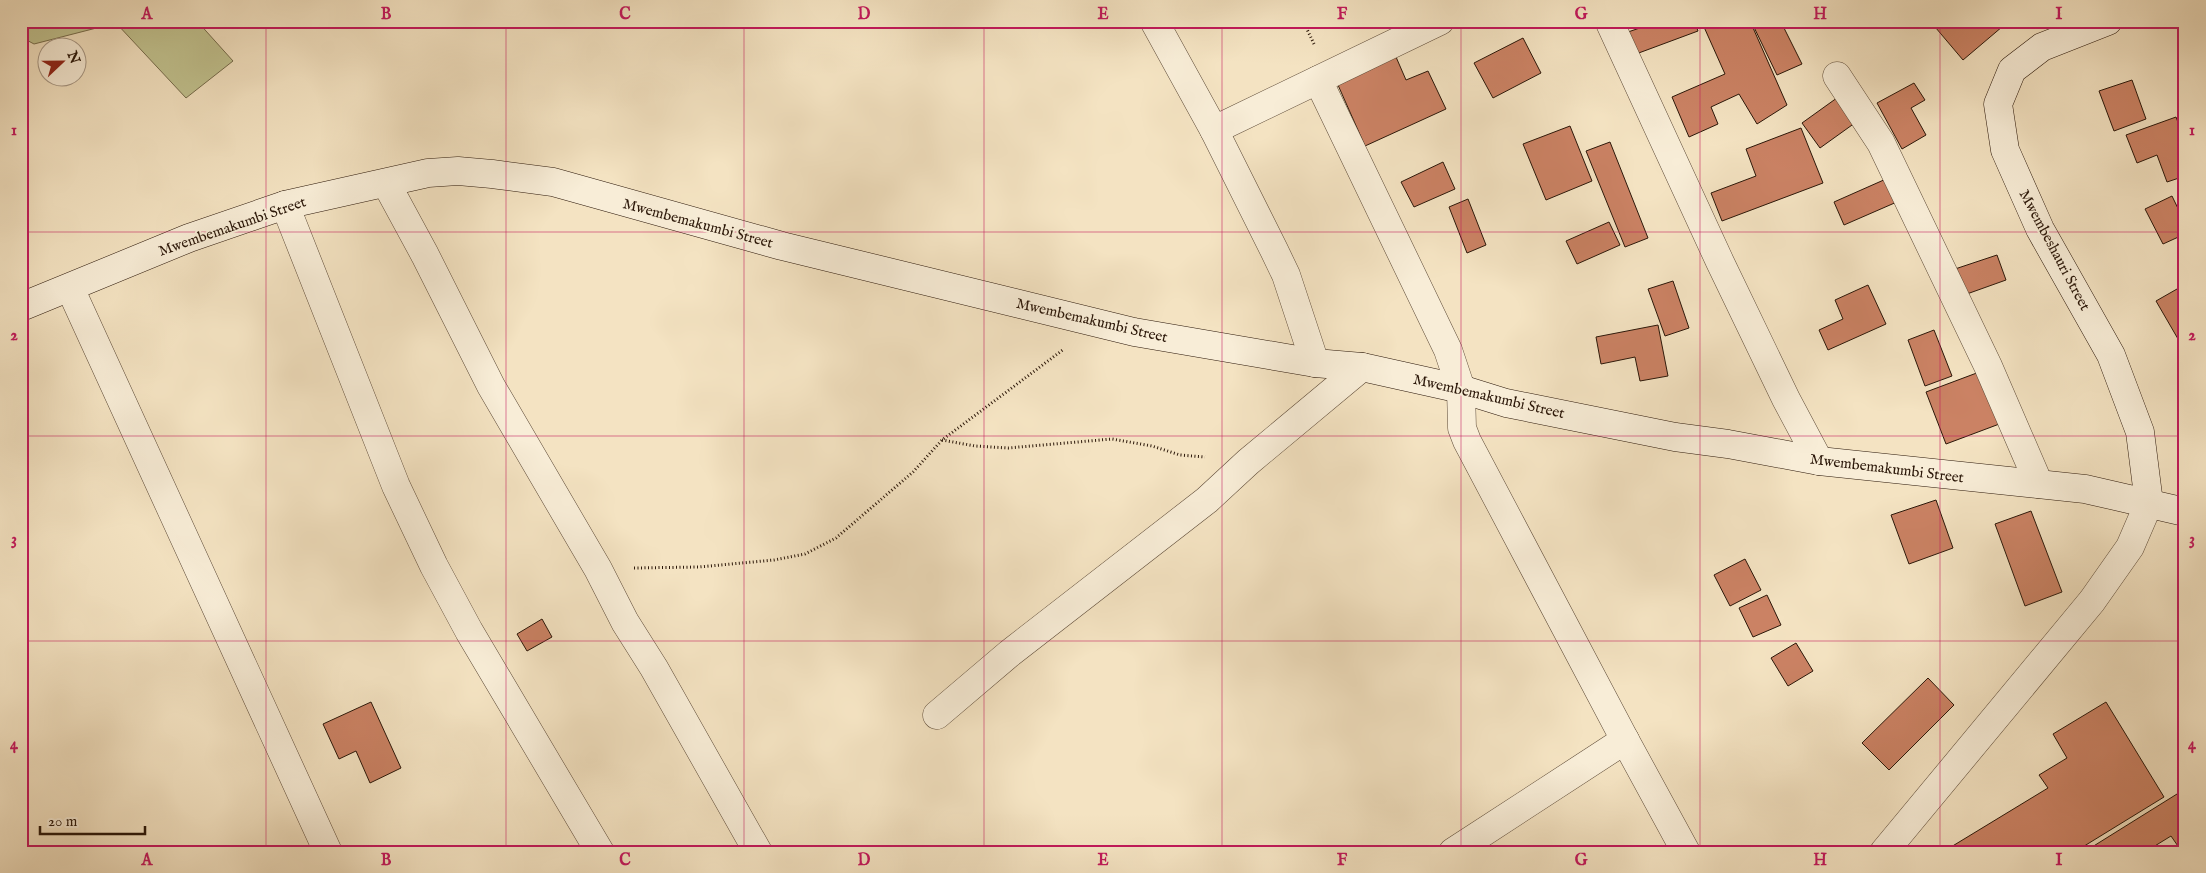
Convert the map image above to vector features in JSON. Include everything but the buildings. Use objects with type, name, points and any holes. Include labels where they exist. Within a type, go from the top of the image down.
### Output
[{"type":"street","points":[[1154,21],[1214,130],[1286,275],[1315,362]]},
{"type":"street","points":[[1214,130],[1440,21]]},
{"type":"street","points":[[1609,21],[1720,262],[1786,400],[1819,461]]},
{"type":"street","name":"Mwembeshauri Street","points":[[2108,21],[2042,47],[2012,70],[1998,104],[2005,150],[2036,220],[2114,363],[2140,432],[2148,503]]},
{"type":"street","points":[[1837,76],[1881,143],[1988,366],[2039,484]]},
{"type":"street","points":[[1318,80],[1436,325],[1461,389],[1462,428],[1467,441],[1686,852]]},
{"type":"street","name":"Mwembemakumbi Street","points":[[21,307],[189,238],[285,205],[428,173],[458,171],[553,182],[782,246],[1134,332],[1315,362],[1362,367],[1461,389],[1506,403],[1675,438],[1728,444],[1819,461],[2085,490],[2185,512]]},
{"type":"street","points":[[386,183],[492,386],[758,852]]},
{"type":"street","points":[[285,205],[396,486],[434,566],[469,631],[600,852]]},
{"type":"street","points":[[70,288],[328,852]]},
{"type":"street","points":[[937,715],[1010,654],[1207,500],[1248,462],[1362,367]]},
{"type":"street","points":[[1888,850],[2092,601],[2130,547],[2148,503]]},
{"type":"street","points":[[1453,852],[1625,740]]},
{"type":"path","points":[[598,569],[699,567],[774,560],[804,554],[836,538],[913,472],[942,440],[1099,323]]},
{"type":"path","points":[[942,440],[976,446],[1008,448],[1112,439],[1152,446],[1180,455],[1248,462]]},
{"type":"green space","points":[[21,21],[197,21],[233,61],[186,98],[116,23],[57,38],[38,38],[38,43],[34,44],[21,37]]}]
